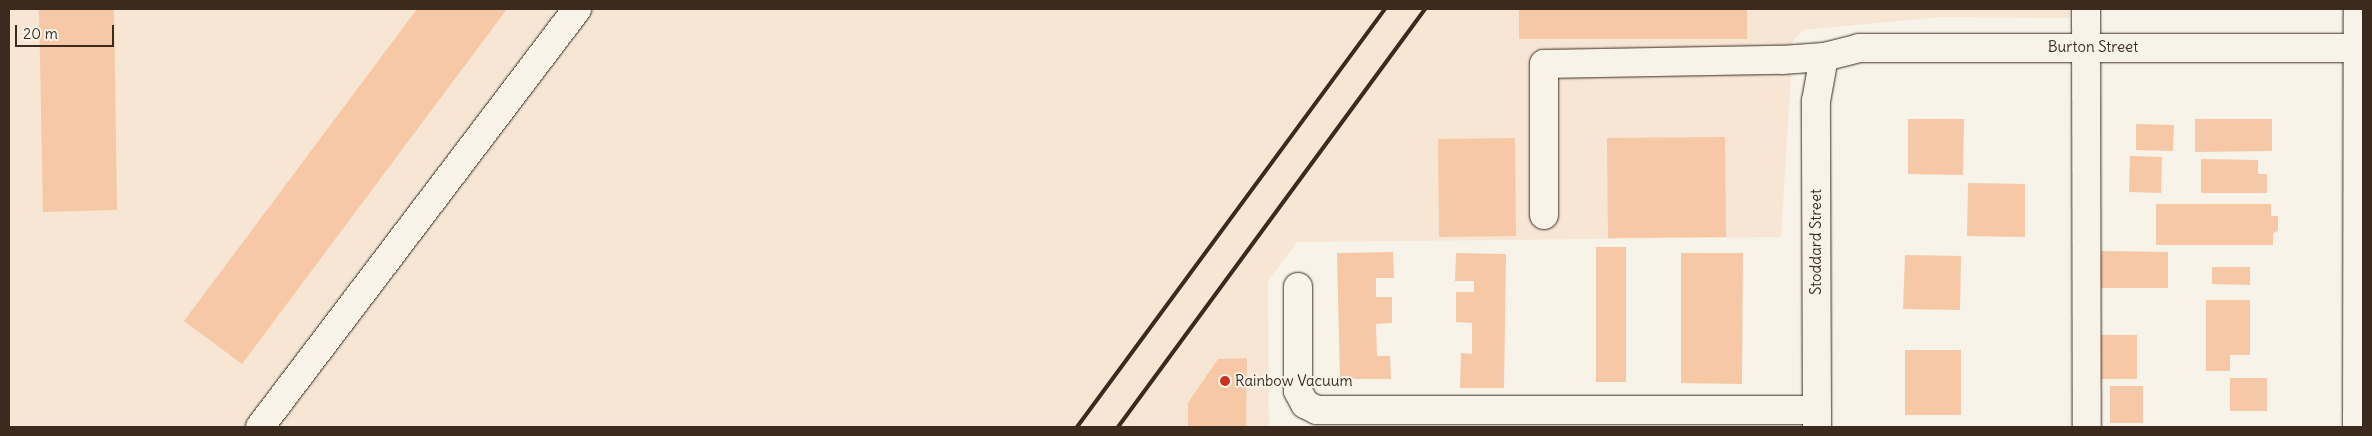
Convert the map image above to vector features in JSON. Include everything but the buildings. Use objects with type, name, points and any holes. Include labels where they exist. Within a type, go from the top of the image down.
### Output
[{"type":"street","points":[[260,427],[577,9]]},
{"type":"street","points":[[2086,9],[2087,427]]},
{"type":"street","points":[[2357,427],[2361,48],[2358,9]]},
{"type":"street","name":"Burton Street","points":[[1544,215],[1544,64],[1782,60],[1824,57],[1859,48],[2361,48]]},
{"type":"street","name":"Stoddard Street","points":[[1817,419],[1816,101],[1824,57]]},
{"type":"street","points":[[1298,287],[1298,391],[1301,399],[1311,409],[1550,419],[1817,419]]},
{"type":"shaded area","points":[[9,9],[2070,9],[2070,18],[1941,17],[1803,30],[1793,41],[1781,237],[1297,242],[1268,281],[1269,427],[9,427]]},
{"type":"railway","points":[[1077,427],[1385,9]]},
{"type":"railway","points":[[1118,427],[1425,9]]},
{"type":"place","name":"Rainbow Vacuum","points":[[1225,381]]}]
